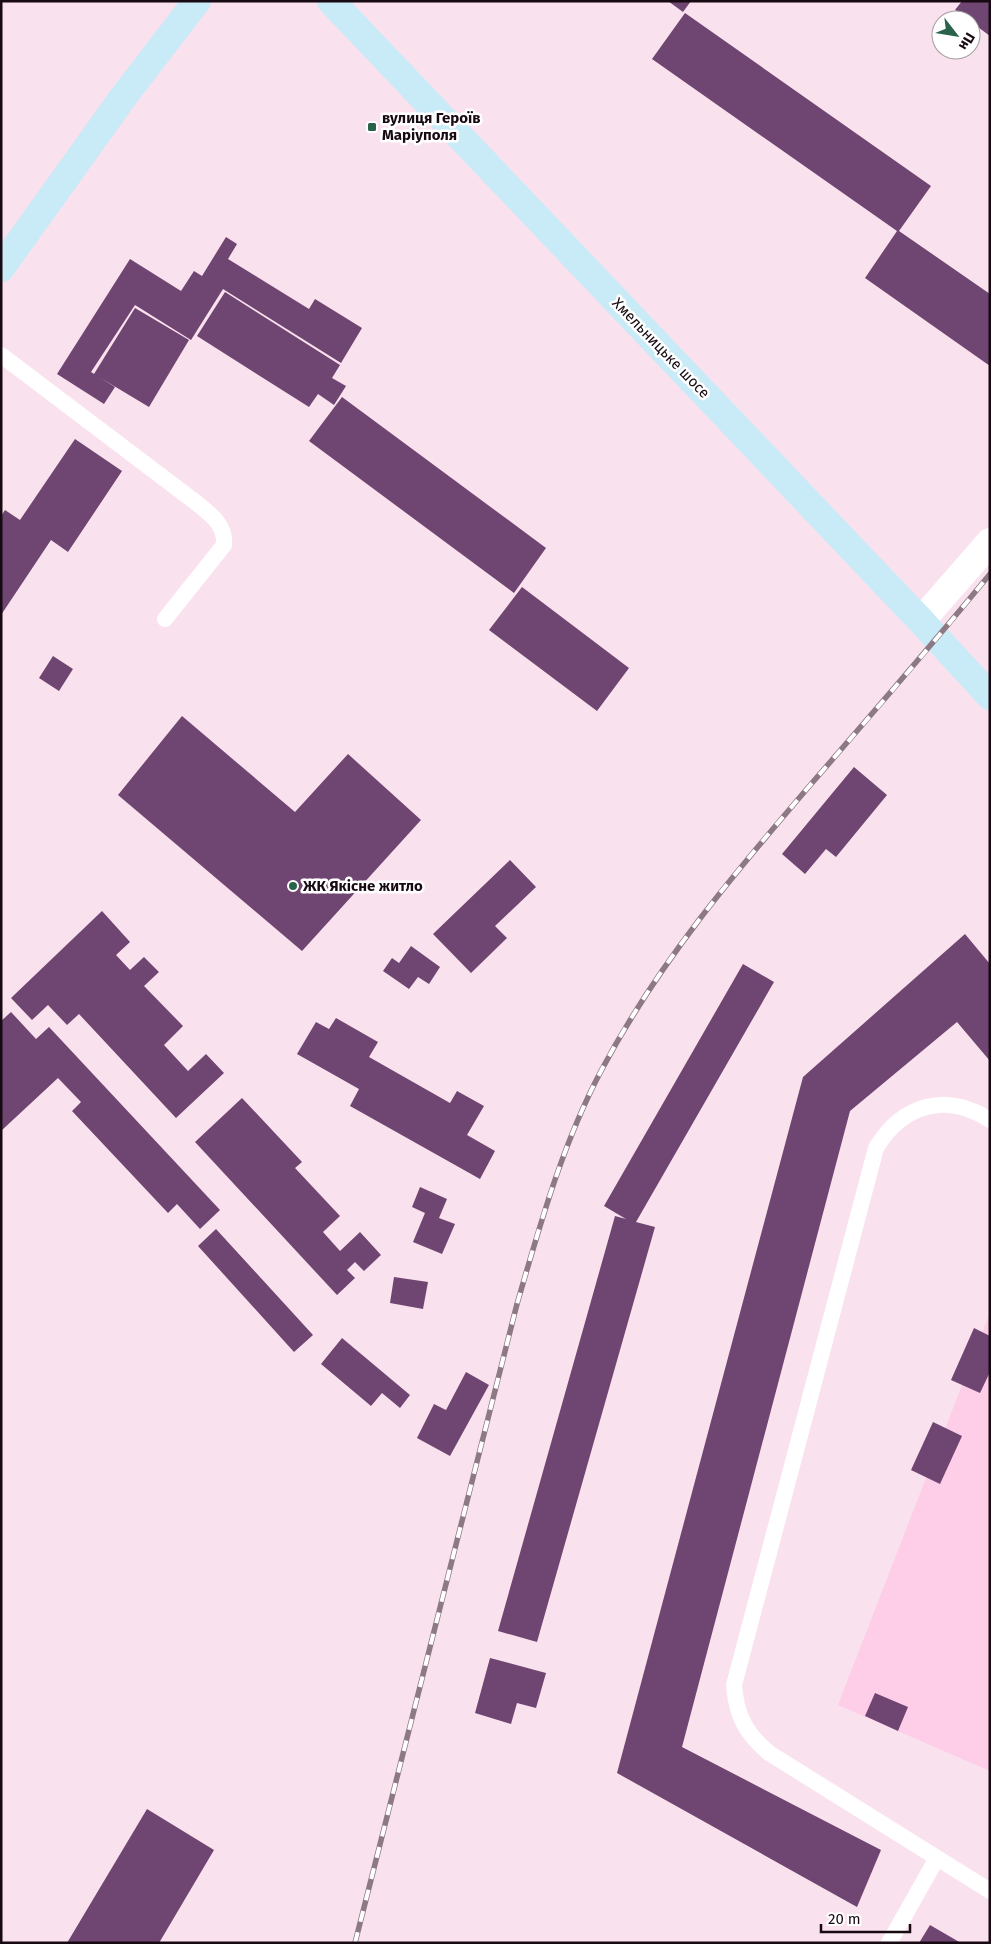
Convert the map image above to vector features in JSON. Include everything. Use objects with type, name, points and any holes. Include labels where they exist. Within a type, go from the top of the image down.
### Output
[{"type":"street","points":[[1,268],[124,96],[197,1]]},
{"type":"street","name":"Хмельницьке шосе","points":[[330,1],[921,621],[990,696]]},
{"type":"street","points":[[921,621],[990,542]]},
{"type":"lane","points":[[1,355],[194,501],[214,517],[222,529],[225,536],[224,545],[165,619]]},
{"type":"lane","points":[[990,1120],[969,1109],[955,1105],[928,1106],[915,1110],[892,1126],[876,1148],[734,1686],[739,1716],[756,1743],[769,1753],[990,1891]]},
{"type":"lane","points":[[889,1943],[937,1858]]},
{"type":"shaded area","points":[[990,1313],[990,1771],[838,1705]]},
{"type":"building","points":[[668,1],[691,1],[683,12]]},
{"type":"building","points":[[962,1],[990,1],[990,36],[981,29],[981,10],[955,10]]},
{"type":"building","points":[[685,13],[931,186],[899,231],[990,294],[990,366],[865,278],[897,231],[652,59]]},
{"type":"building","points":[[226,237],[237,244],[228,259],[309,309],[315,299],[362,328],[341,363],[223,289],[191,340],[135,305],[91,372],[115,387],[104,404],[57,374],[130,259],[181,291],[194,271],[202,276]]},
{"type":"building","points":[[225,292],[340,365],[332,378],[346,386],[334,405],[318,394],[309,407],[197,336]]},
{"type":"building","points":[[135,308],[189,340],[149,407],[94,374]]},
{"type":"building","points":[[342,397],[546,548],[514,593],[309,441]]},
{"type":"building","points":[[75,439],[122,471],[68,552],[51,540],[1,615],[1,516],[5,510],[20,520]]},
{"type":"building","points":[[522,587],[629,668],[597,711],[489,630]]},
{"type":"building","points":[[53,656],[73,669],[59,691],[39,678]]},
{"type":"building","name":"ЖК Якісне житло","points":[[182,716],[295,812],[348,754],[421,820],[302,951],[118,795]]},
{"type":"building","points":[[854,767],[887,795],[836,857],[826,849],[805,874],[782,854]]},
{"type":"building","points":[[510,860],[536,887],[495,926],[507,938],[471,973],[433,934]]},
{"type":"building","points":[[102,911],[130,942],[116,955],[130,970],[144,957],[159,972],[144,986],[183,1026],[164,1045],[188,1071],[206,1054],[224,1073],[176,1118],[79,1014],[67,1025],[48,1005],[32,1020],[11,998]]},
{"type":"building","points":[[965,934],[990,964],[990,1061],[957,1022],[850,1111],[682,1747],[881,1850],[857,1907],[617,1773],[803,1077]]},
{"type":"building","points":[[411,946],[440,967],[429,984],[418,977],[409,989],[383,971],[392,958],[399,963]]},
{"type":"building","points":[[743,964],[774,982],[636,1222],[655,1227],[537,1642],[498,1631],[615,1216],[626,1219],[604,1206]]},
{"type":"building","points":[[11,1012],[36,1039],[49,1027],[220,1210],[200,1229],[177,1204],[168,1213],[72,1111],[81,1102],[58,1078],[1,1131],[1,1021]]},
{"type":"building","points":[[336,1018],[378,1042],[369,1057],[450,1103],[457,1091],[484,1106],[467,1135],[495,1151],[480,1179],[350,1106],[359,1089],[297,1054],[316,1022],[329,1029]]},
{"type":"building","points":[[242,1098],[302,1162],[295,1168],[340,1216],[323,1232],[340,1251],[360,1232],[381,1255],[364,1271],[355,1262],[347,1270],[355,1278],[337,1295],[195,1142]]},
{"type":"building","points":[[420,1187],[447,1199],[439,1218],[455,1224],[442,1254],[413,1242],[425,1213],[412,1207]]},
{"type":"building","points":[[216,1229],[313,1335],[294,1352],[198,1246]]},
{"type":"building","points":[[394,1277],[428,1282],[423,1309],[390,1303]]},
{"type":"building","points":[[974,1328],[990,1336],[990,1372],[980,1393],[951,1380]]},
{"type":"building","points":[[342,1338],[410,1395],[400,1408],[382,1393],[371,1406],[321,1364]]},
{"type":"building","points":[[466,1372],[489,1385],[450,1456],[417,1438],[434,1404],[446,1410]]},
{"type":"building","points":[[933,1422],[962,1436],[940,1484],[911,1470]]},
{"type":"building","points":[[490,1658],[546,1673],[536,1708],[517,1703],[511,1724],[475,1713]]},
{"type":"building","points":[[875,1693],[908,1707],[898,1731],[865,1716]]},
{"type":"building","points":[[147,1809],[214,1850],[159,1943],[67,1943]]},
{"type":"building","points":[[930,1925],[961,1943],[919,1943]]},
{"type":"railway","points":[[355,1943],[517,1304],[563,1156],[587,1099],[623,1031],[647,993],[698,921],[812,783],[990,574]]},
{"type":"place","name":"вулиця Героїв Маріуполя","points":[[372,127]]},
{"type":"place","name":"ЖК Якісне житло","points":[[293,886]]}]
